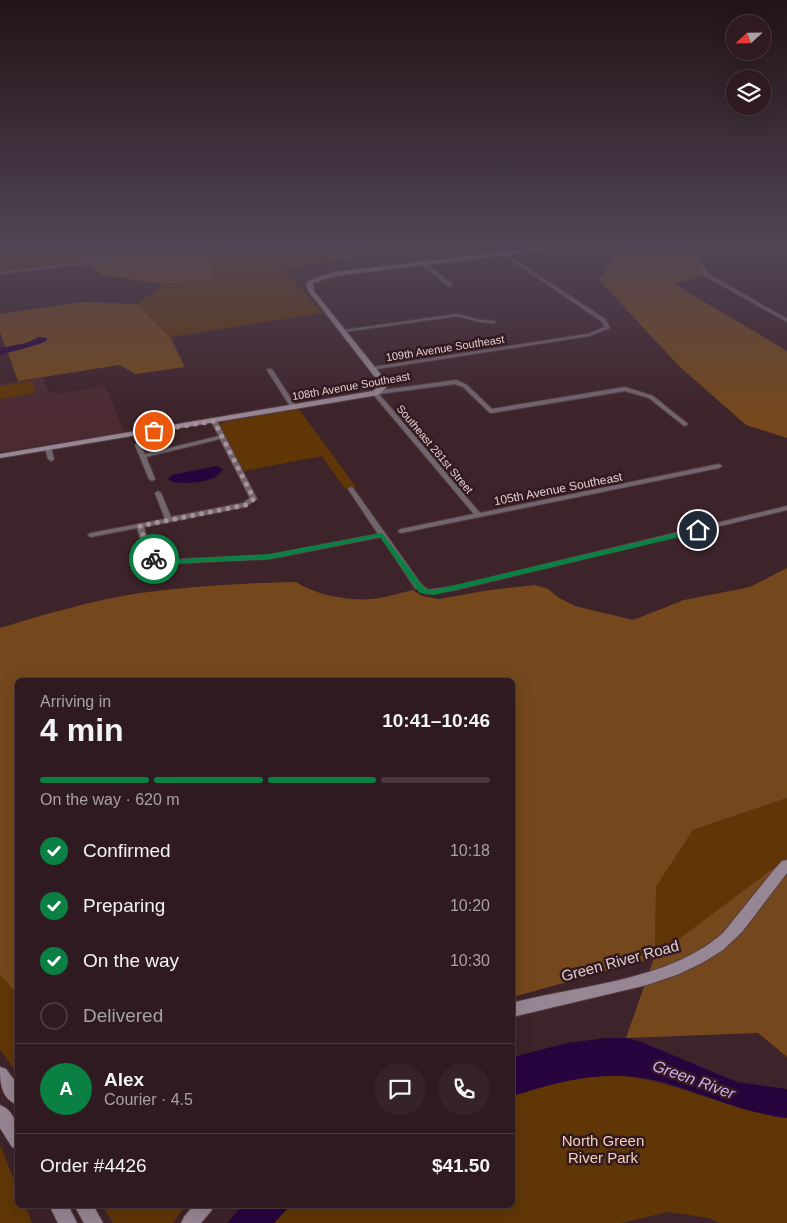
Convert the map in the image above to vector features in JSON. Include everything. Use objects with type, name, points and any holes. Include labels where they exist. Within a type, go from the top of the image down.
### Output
[{"type":"street","points":[[320,302],[373,369],[383,385],[375,393]]},
{"type":"street","name":"109th Avenue Southeast","points":[[373,369],[589,335],[608,328],[603,320],[576,302]]},
{"type":"street","points":[[754,302],[787,321]]},
{"type":"street","points":[[344,331],[457,315],[480,321],[494,322]]},
{"type":"street","points":[[270,370],[294,408]]},
{"type":"street","name":"108th Avenue Southeast","points":[[0,456],[375,393],[456,382],[465,386],[491,412],[624,389],[635,390],[651,397],[685,424]]},
{"type":"street","name":"Southeast 281st Street","points":[[375,393],[479,516]]},
{"type":"street","points":[[91,535],[246,505],[254,499],[214,421]]},
{"type":"street","points":[[142,456],[222,437]]},
{"type":"street","points":[[138,445],[152,478]]},
{"type":"street","points":[[48,448],[51,459]]},
{"type":"street","name":"105th Avenue Southeast","points":[[401,531],[719,466]]},
{"type":"street","points":[[351,489],[418,586],[423,591],[434,592],[787,508]]},
{"type":"street","points":[[158,493],[170,520]]},
{"type":"street","points":[[140,526],[150,555],[157,561],[270,557],[382,535]]},
{"type":"street","name":"Green River Road","points":[[515,1009],[652,976],[707,954],[727,937],[770,883],[787,865]]},
{"type":"street","points":[[0,1074],[15,1094]]},
{"type":"street","points":[[0,1113],[15,1136]]},
{"type":"street","points":[[60,1208],[68,1223]]},
{"type":"street","points":[[190,1223],[202,1208]]},
{"type":"shaded area","points":[[81,302],[137,304],[170,337],[185,367],[136,374],[119,365],[18,381],[0,332],[0,314]]},
{"type":"shaded area","points":[[620,302],[704,302],[787,351],[787,438],[746,425],[680,367]]},
{"type":"shaded area","points":[[43,377],[48,391],[58,394],[105,386],[125,432],[0,452],[0,384]]},
{"type":"shaded area","points":[[787,568],[787,798],[693,830],[656,887],[655,957],[787,858],[787,1057],[758,1033],[626,1038],[654,958],[515,996],[515,678],[15,678],[15,992],[0,975],[0,628],[87,603],[122,596],[218,585],[296,582],[322,594],[342,598],[382,598],[413,590],[422,596],[439,599],[490,590],[535,585],[548,589],[559,598],[575,606],[633,620],[684,600],[750,587]]},
{"type":"green space","points":[[140,302],[313,302],[323,313],[170,337],[137,304]]},
{"type":"green space","points":[[32,381],[35,393],[0,399],[0,386]]},
{"type":"green space","points":[[299,409],[356,487],[345,489],[322,456],[244,471],[219,426],[223,422]]},
{"type":"green space","points":[[787,798],[787,858],[655,958],[656,887],[693,830]]},
{"type":"green space","points":[[0,975],[15,992],[15,1070],[0,1050]]},
{"type":"green space","name":"North Green River Park","points":[[605,1075],[629,1077],[674,1087],[764,1114],[787,1118],[787,1223],[720,1223],[709,1218],[668,1212],[621,1223],[274,1223],[288,1208],[515,1208],[515,1095],[563,1081]]},
{"type":"green space","points":[[0,1145],[15,1182],[15,1208],[26,1208],[32,1223],[0,1223]]},
{"type":"green space","points":[[104,1208],[184,1208],[173,1223],[113,1223]]},
{"type":"water","points":[[39,337],[47,338],[47,340],[0,355],[0,348],[26,343]]},
{"type":"water","points":[[217,466],[223,469],[214,478],[208,480],[178,483],[168,479],[172,475]]},
{"type":"water","name":"Green River","points":[[606,1038],[626,1038],[639,1041],[737,1082],[787,1089],[787,1118],[739,1108],[662,1082],[624,1076],[605,1076],[568,1081],[515,1095],[515,1056],[567,1043]]},
{"type":"water","points":[[240,1208],[288,1208],[274,1223],[227,1223]]},
{"type":"way so far","points":[[154,431],[214,421],[254,499],[250,504],[246,505],[140,526],[150,555],[154,559]]},
{"type":"route","points":[[154,559],[164,562],[270,557],[382,535],[418,586],[423,591],[434,592],[698,530]]}]
